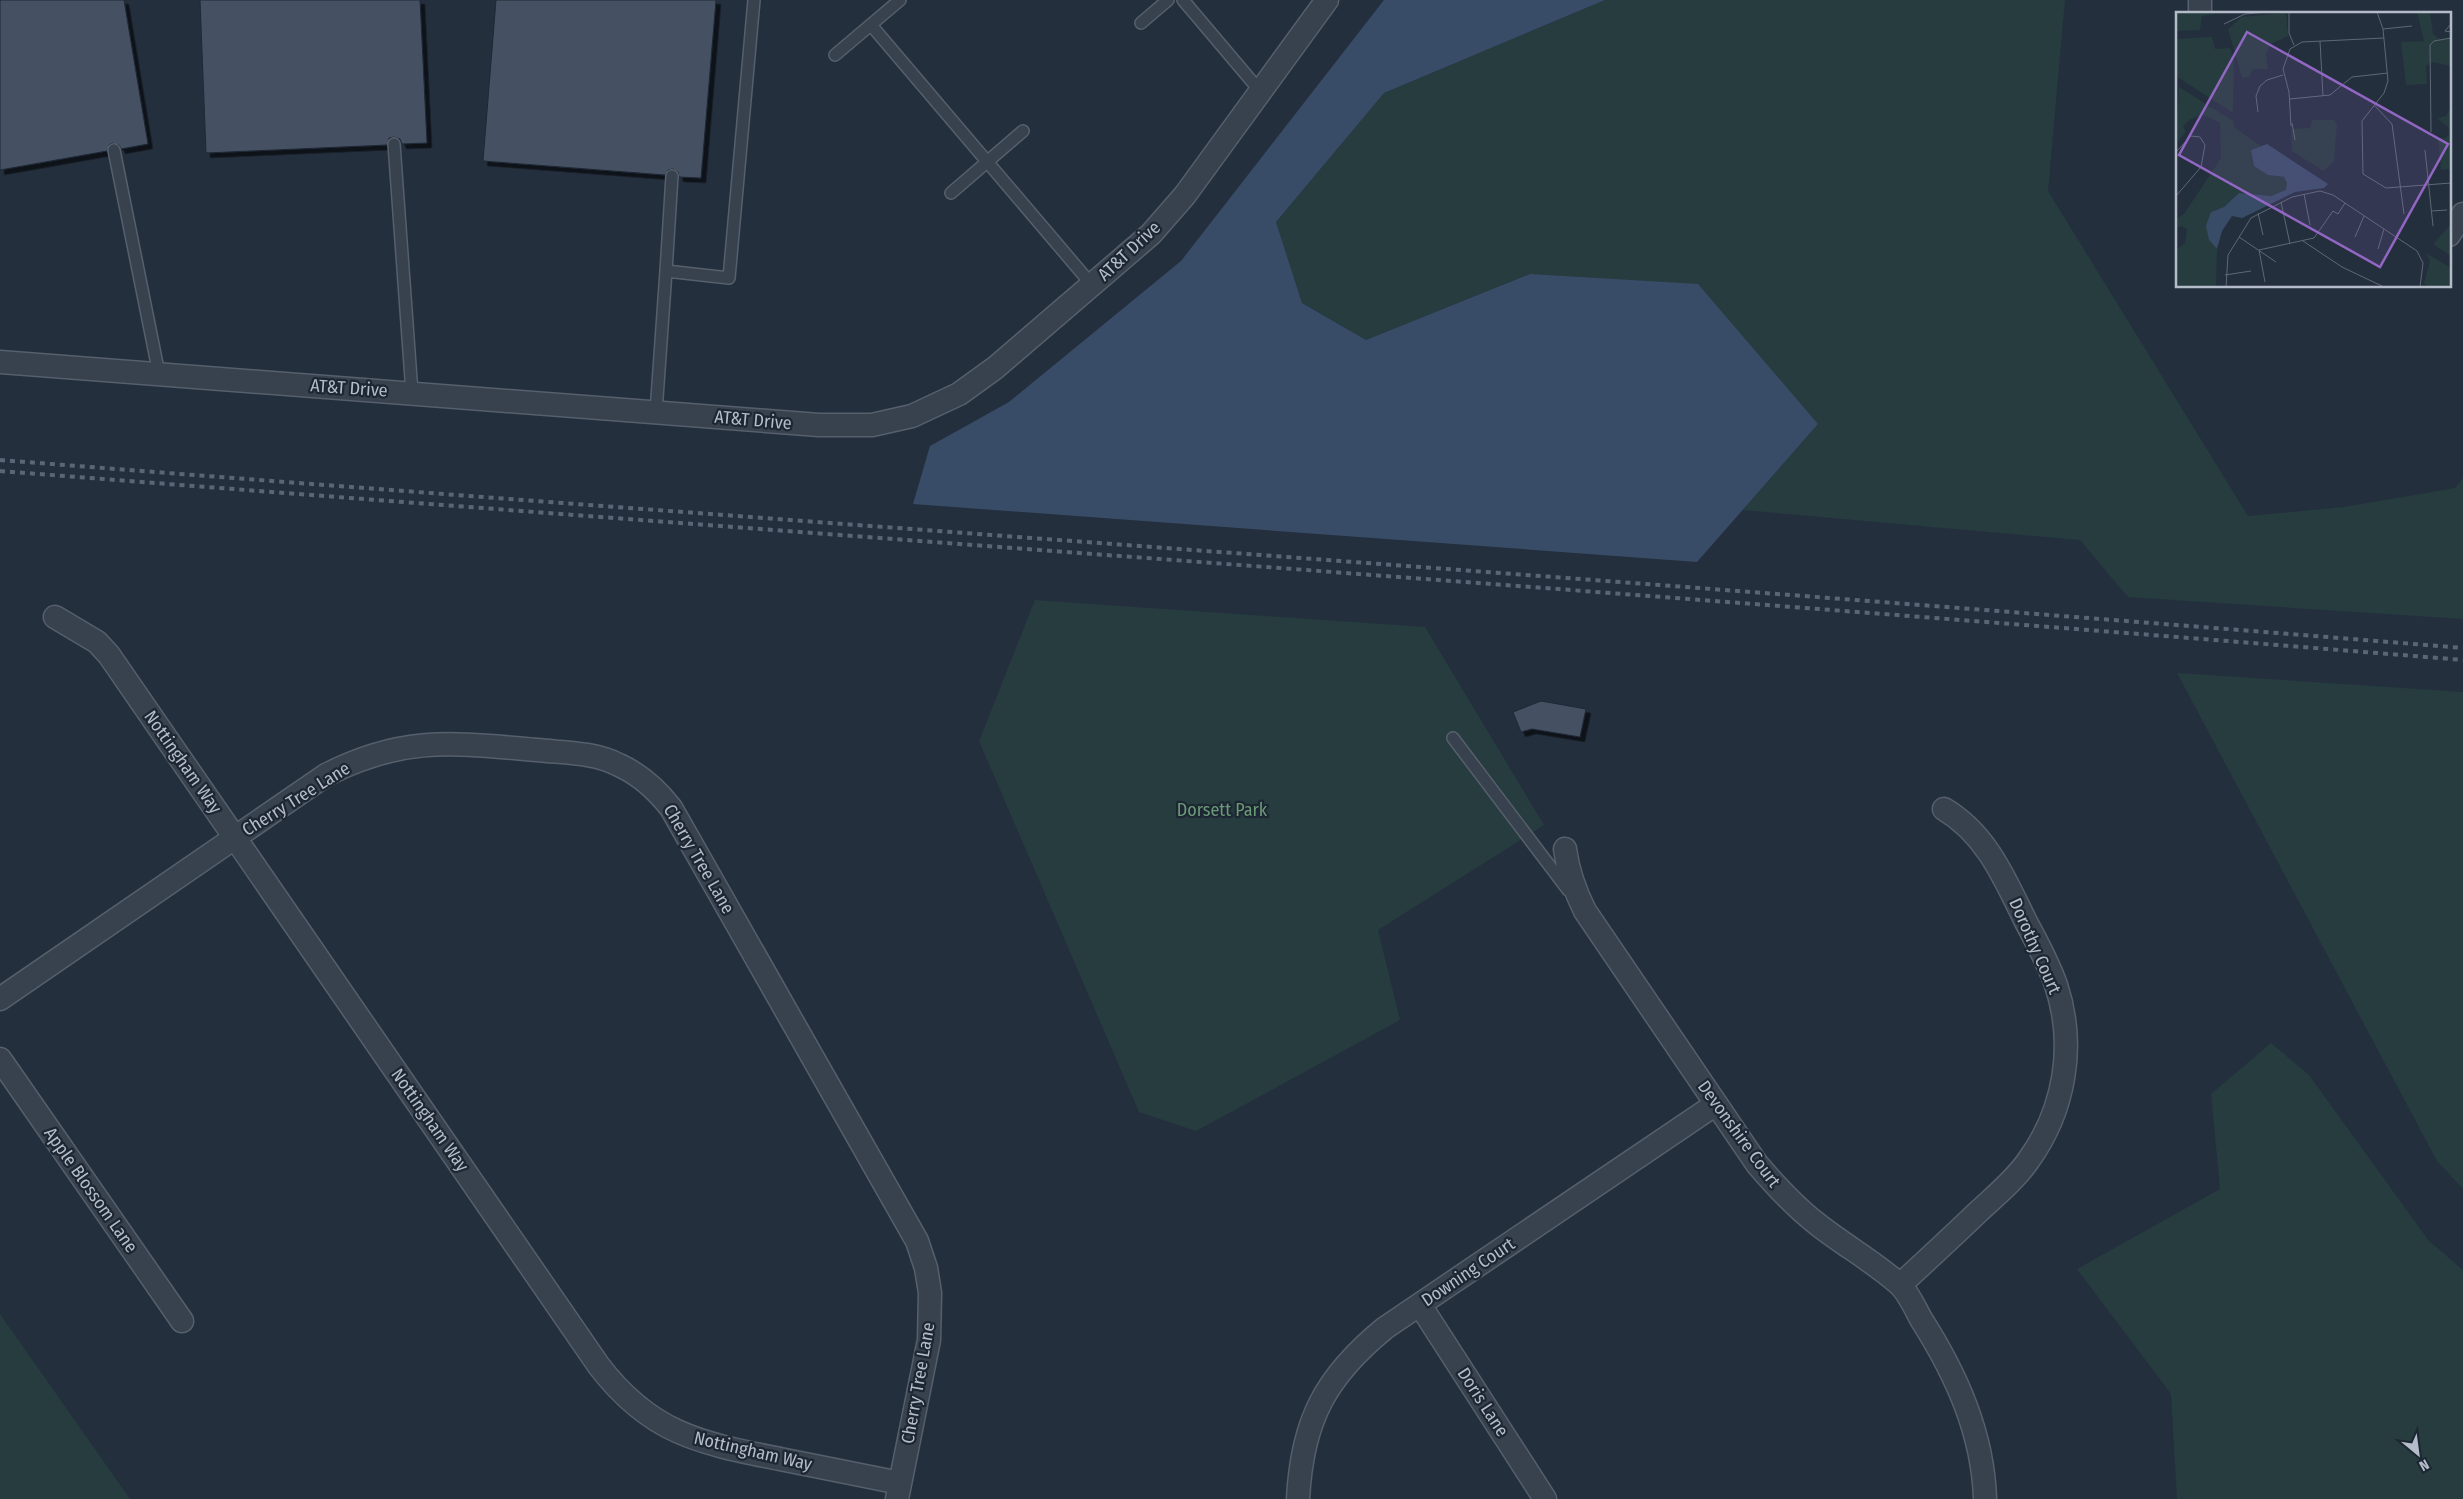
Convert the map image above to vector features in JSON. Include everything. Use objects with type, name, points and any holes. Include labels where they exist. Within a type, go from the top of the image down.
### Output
[{"type":"street","name":"AT&T Drive","points":[[0,362],[819,425],[872,425],[912,416],[960,394],[995,368],[1152,234],[1179,202],[1327,0]]},
{"type":"street","points":[[2450,234],[2463,214]]},
{"type":"street","name":"Nottingham Way","points":[[56,617],[97,642],[109,655],[599,1366],[626,1398],[662,1424],[700,1441],[898,1491]]},
{"type":"street","name":"Cherry Tree Lane","points":[[0,999],[326,775],[356,760],[400,748],[459,743],[582,754],[619,764],[650,785],[671,808],[917,1241],[926,1268],[930,1292],[929,1340],[898,1491]]},
{"type":"street","name":"Dorothy Court","points":[[1900,1285],[2009,1183],[2027,1162],[2041,1142],[2053,1116],[2065,1065],[2064,1016],[2056,985],[2042,953],[1987,847],[1969,826],[1944,809]]},
{"type":"street","name":"Devonshire Court","points":[[1564,850],[1575,891],[1585,911],[1757,1164],[1787,1198],[1816,1223],[1900,1285],[1935,1340],[1968,1410],[1982,1459],[1985,1499]]},
{"type":"street","name":"Apple Blossom Lane","points":[[0,1059],[182,1321]]},
{"type":"street","name":"Downing Court","points":[[1298,1499],[1303,1450],[1311,1423],[1325,1394],[1338,1374],[1361,1347],[1386,1328],[1716,1104]]},
{"type":"street","name":"Doris Lane","points":[[1420,1305],[1545,1499]]},
{"type":"lane","points":[[666,271],[729,278],[754,0]]},
{"type":"lane","points":[[835,55],[900,0]]},
{"type":"lane","points":[[1141,23],[1168,0]]},
{"type":"lane","points":[[1183,0],[1260,91]]},
{"type":"lane","points":[[871,25],[1092,285]]},
{"type":"lane","points":[[951,193],[1023,131]]},
{"type":"lane","points":[[394,144],[412,393]]},
{"type":"lane","points":[[114,150],[159,374]]},
{"type":"lane","points":[[656,412],[672,176]]},
{"type":"lane","points":[[1453,738],[1585,911]]},
{"type":"green space","points":[[1605,0],[2065,0],[2048,191],[2248,516],[2344,507],[2455,488],[2463,478],[2463,619],[2128,597],[2080,540],[1742,510],[1818,424],[1530,274],[1366,340],[1302,303],[1276,222],[1384,93]]},
{"type":"green space","name":"Dorsett Park","points":[[1035,600],[1425,627],[1544,825],[1378,930],[1400,1020],[1196,1131],[1139,1112],[979,741]]},
{"type":"green space","points":[[2177,673],[2463,692],[2463,1189],[2437,1161]]},
{"type":"green space","points":[[2271,1043],[2309,1075],[2429,1241],[2463,1270],[2463,1499],[2177,1499],[2171,1394],[2077,1269],[2220,1189],[2211,1094]]},
{"type":"green space","points":[[0,1314],[130,1499],[0,1499]]},
{"type":"water","points":[[1384,0],[1605,0],[1384,93],[1276,222],[1302,303],[1366,340],[1530,274],[1698,284],[1818,424],[1697,562],[913,504],[930,446],[1009,402],[1181,261]]},
{"type":"building","points":[[0,0],[124,0],[148,144],[121,149],[119,145],[113,143],[109,145],[107,151],[0,170]]},
{"type":"building","points":[[200,0],[420,0],[427,143],[402,144],[400,139],[394,137],[389,138],[387,145],[206,153]]},
{"type":"building","points":[[496,0],[716,0],[701,178],[679,177],[678,172],[673,169],[668,170],[665,175],[483,161]]},
{"type":"building","points":[[1541,701],[1586,709],[1580,737],[1532,729],[1521,732],[1513,712]]},
{"type":"railway","points":[[0,460],[1847,599],[2463,648]]},
{"type":"railway","points":[[0,471],[1847,611],[2463,660]]}]
